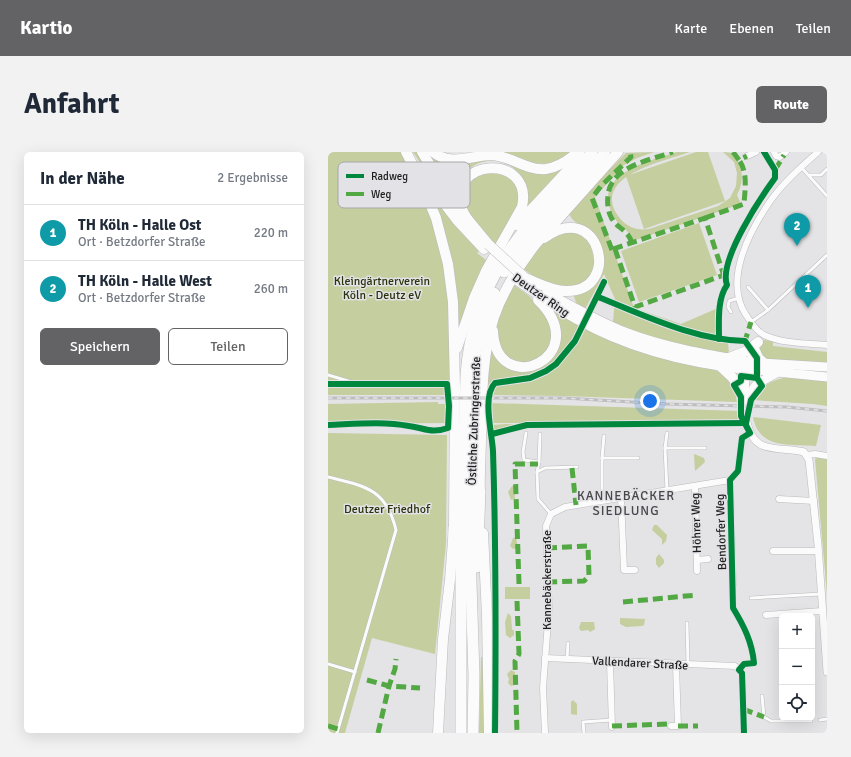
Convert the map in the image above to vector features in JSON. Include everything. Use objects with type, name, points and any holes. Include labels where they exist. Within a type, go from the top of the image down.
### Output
[{"type":"highway","points":[[406,152],[411,162]]},
{"type":"highway","name":"Deutzer Ring","points":[[409,152],[415,162]]},
{"type":"highway","name":"Deutzer Ring","points":[[422,152],[428,162]]},
{"type":"highway","points":[[432,152],[453,160],[498,156],[525,165],[545,169],[561,165],[578,152]]},
{"type":"highway","points":[[499,247],[601,154]]},
{"type":"highway","points":[[474,676],[484,367],[494,317],[513,279],[535,245],[601,154]]},
{"type":"highway","name":"Östliche Zubringerstraße","points":[[473,733],[474,676],[470,552],[474,368],[480,331],[490,301],[511,261],[529,237],[601,154]]},
{"type":"highway","name":"Östliche Zubringerstraße","points":[[461,733],[461,553],[466,383],[468,351],[474,325],[480,304],[504,256],[540,209],[601,154]]},
{"type":"highway","points":[[455,352],[474,298],[499,247],[518,216],[523,199],[520,183],[512,172],[499,166],[483,166],[470,175]]},
{"type":"highway","points":[[432,208],[436,218],[448,264],[453,302],[455,352],[454,527],[457,674],[461,708]]},
{"type":"highway","name":"Deutzer Ring","points":[[448,208],[457,220],[524,283],[538,288],[579,316],[654,351],[719,365],[747,365]]},
{"type":"highway","name":"Deutzer Ring","points":[[458,208],[486,246]]},
{"type":"highway","points":[[462,208],[469,222]]},
{"type":"highway","points":[[524,283],[567,291],[587,285],[598,271],[600,254],[591,237],[583,231],[575,228],[557,230],[535,245]]},
{"type":"highway","points":[[494,317],[494,340],[503,359],[519,368],[532,367],[544,361],[550,355],[556,340],[554,323],[545,307],[524,283]]},
{"type":"highway","name":"Deutzer Ring","points":[[592,322],[655,342],[728,358],[747,365]]},
{"type":"highway","points":[[728,358],[750,350],[759,341]]},
{"type":"highway","points":[[719,365],[732,377],[746,398]]},
{"type":"highway","points":[[480,491],[487,616],[488,733]]},
{"type":"highway","points":[[438,733],[443,639],[454,527]]},
{"type":"main road","name":"Deutzer Ring","points":[[747,365],[767,363],[827,367]]},
{"type":"main road","name":"Deutzer Ring","points":[[747,365],[776,373],[827,377]]},
{"type":"main road","points":[[746,398],[757,384],[776,373]]},
{"type":"street","points":[[747,156],[756,152]]},
{"type":"street","points":[[774,152],[776,156],[780,157],[786,152]]},
{"type":"street","points":[[767,363],[760,357],[759,341],[751,322],[740,306],[736,288],[740,267],[756,225],[771,200],[801,167],[818,152]]},
{"type":"street","points":[[759,341],[780,340],[827,345]]},
{"type":"street","points":[[759,341],[747,365],[746,423],[754,440],[766,447],[799,451],[807,455],[815,454],[827,456]]},
{"type":"street","points":[[730,480],[738,470],[742,438],[750,433]]},
{"type":"street","points":[[807,455],[814,501],[822,611],[825,625],[827,672]]},
{"type":"street","name":"Kannebäckerstraße","points":[[545,733],[543,688],[549,608],[546,526],[551,514],[565,507],[730,480]]},
{"type":"street","name":"Bendorfer Weg","points":[[730,480],[733,585]]},
{"type":"street","name":"Höhrer Weg","points":[[695,486],[697,571]]},
{"type":"street","points":[[621,498],[624,570],[635,570]]},
{"type":"street","points":[[779,499],[814,501]]},
{"type":"street","points":[[773,551],[818,551]]},
{"type":"street","name":"Höhrer Weg","points":[[697,560],[708,559]]},
{"type":"street","points":[[766,615],[822,611]]},
{"type":"street","name":"Vallendarer Straße","points":[[545,658],[610,662],[735,666],[742,674],[744,733]]},
{"type":"street","points":[[610,662],[612,724]]},
{"type":"street","points":[[671,726],[678,726],[676,664]]},
{"type":"lane","points":[[601,154],[621,152]]},
{"type":"lane","points":[[801,167],[810,175],[827,196]]},
{"type":"lane","points":[[810,175],[820,175],[827,169]]},
{"type":"lane","points":[[751,322],[768,310],[827,255]]},
{"type":"lane","points":[[748,287],[768,310]]},
{"type":"lane","points":[[731,312],[728,307],[729,301],[739,298]]},
{"type":"lane","points":[[328,375],[358,384]]},
{"type":"lane","points":[[526,433],[523,452],[524,460],[539,462]]},
{"type":"lane","points":[[667,433],[665,448],[667,491]]},
{"type":"lane","points":[[540,434],[539,462],[537,472],[538,499],[551,514]]},
{"type":"lane","points":[[602,501],[602,458],[604,436]]},
{"type":"lane","points":[[665,448],[705,448]]},
{"type":"lane","points":[[602,458],[638,458]]},
{"type":"lane","points":[[537,472],[545,468],[577,467]]},
{"type":"lane","points":[[328,476],[373,490],[394,519],[396,530],[337,733]]},
{"type":"lane","points":[[751,598],[821,594]]},
{"type":"lane","points":[[687,623],[688,665]]},
{"type":"lane","points":[[567,659],[568,643]]},
{"type":"lane","points":[[328,664],[355,672]]},
{"type":"lane","points":[[762,696],[764,717],[771,721],[779,721]]},
{"type":"lane","points":[[820,720],[827,720]]},
{"type":"lane","points":[[584,733],[583,722],[612,724]]},
{"type":"green space","name":"Kleingärtnerverein Köln - Deutz eV","points":[[328,152],[403,152],[408,162],[338,162],[338,208],[429,208],[448,278],[451,380],[328,382]]},
{"type":"green space","points":[[413,152],[417,152],[424,162],[420,162]]},
{"type":"green space","points":[[427,152],[435,158],[488,158],[518,166],[566,166],[526,209],[524,190],[520,176],[506,163],[498,161],[482,162],[470,168],[470,162],[433,162]]},
{"type":"green space","points":[[500,152],[575,152],[556,162],[538,164]]},
{"type":"green space","points":[[654,152],[637,158],[624,165],[595,197],[634,308],[681,324],[718,308],[716,336],[728,342],[729,354],[670,342],[613,322],[615,299],[604,274],[585,309],[577,305],[573,294],[591,287],[598,279],[603,265],[603,257],[602,250],[595,236],[590,230],[576,223],[569,214],[588,191],[626,153]]},
{"type":"green space","points":[[677,152],[690,152],[664,160],[634,172],[622,181],[614,191],[612,203],[619,217],[628,226],[636,229],[649,229],[718,206],[730,198],[736,186],[737,173],[734,162],[723,152],[732,153],[741,168],[742,178],[737,195],[741,204],[633,241],[628,232],[613,215],[608,201],[610,189],[616,179],[627,171],[639,165]]},
{"type":"green space","points":[[696,152],[708,152],[725,201],[644,229],[626,176]]},
{"type":"green space","points":[[502,169],[519,189],[517,212],[496,245],[489,237],[487,238],[467,212],[466,208],[470,208],[470,178]]},
{"type":"green space","points":[[433,208],[445,208],[479,251],[477,253],[486,260],[471,295],[459,331]]},
{"type":"green space","points":[[699,223],[717,275],[639,302],[621,251]]},
{"type":"green space","points":[[573,231],[591,242],[595,268],[585,282],[577,286],[570,287],[557,286],[531,277],[532,275],[522,268],[546,238]]},
{"type":"green space","points":[[513,284],[529,296],[549,317],[553,339],[542,359],[520,364],[504,356],[496,330],[497,322]]},
{"type":"green space","points":[[555,311],[581,325],[568,348],[570,350],[584,326],[723,373],[734,387],[737,402],[492,395],[493,382],[490,384],[489,391],[485,391],[490,342],[493,348],[527,371],[538,368],[547,363],[557,349],[559,331]]},
{"type":"green space","points":[[763,340],[773,341],[773,346],[827,352],[827,363],[766,359],[759,351]]},
{"type":"green space","points":[[788,377],[827,381],[827,406],[752,400],[767,384]]},
{"type":"green space","points":[[446,385],[448,395],[328,395],[328,386]]},
{"type":"green space","points":[[438,402],[438,404],[449,404],[447,423],[328,424],[328,404]]},
{"type":"green space","points":[[489,403],[740,411],[740,420],[664,420],[611,423],[491,423]]},
{"type":"green space","points":[[753,417],[821,425],[816,446],[777,443],[768,440],[756,427]]},
{"type":"green space","points":[[492,425],[517,425],[493,433]]},
{"type":"green space","name":"Deutzer Friedhof","points":[[328,433],[447,435],[446,543],[435,654],[372,638],[345,733],[328,733]]},
{"type":"green space","points":[[694,454],[704,458],[705,462],[695,471]]},
{"type":"green space","points":[[817,457],[827,459],[827,594],[815,459]]},
{"type":"green space","points":[[512,486],[514,486],[515,499],[511,500],[508,492]]},
{"type":"green space","points":[[654,525],[657,525],[667,535],[666,541],[662,545],[662,539],[652,530]]},
{"type":"green space","points":[[516,537],[518,548],[513,549],[510,546],[513,538]]},
{"type":"green space","points":[[659,554],[664,560],[664,563],[659,568],[656,564],[656,558]]},
{"type":"green space","points":[[505,587],[530,587],[530,599],[505,599]]},
{"type":"green space","points":[[508,613],[511,616],[512,629],[514,631],[514,635],[510,638],[506,635],[505,622]]},
{"type":"green space","points":[[620,618],[645,619],[644,625],[642,626],[626,627],[620,624]]},
{"type":"green space","points":[[581,622],[594,622],[595,629],[590,632],[588,630],[581,631],[579,628]]},
{"type":"green space","points":[[481,657],[483,657],[484,733],[479,733]]},
{"type":"green space","points":[[511,670],[515,672],[515,685],[511,686],[508,683],[509,679],[507,674]]},
{"type":"green space","points":[[573,700],[577,704],[577,715],[571,714],[571,702]]},
{"type":"railway","points":[[328,398],[564,398],[666,404],[787,407],[827,411]]},
{"type":"marked path","points":[[612,250],[592,198],[601,186],[631,157],[630,152]]},
{"type":"marked path","points":[[632,243],[628,234],[614,221],[608,210],[610,186],[624,171],[633,166],[673,152]]},
{"type":"marked path","points":[[733,152],[739,160],[747,156]]},
{"type":"marked path","points":[[775,170],[784,155]]},
{"type":"marked path","points":[[705,218],[744,204],[745,176],[739,160]]},
{"type":"marked path","points":[[613,249],[705,218],[724,276]]},
{"type":"marked path","points":[[615,249],[635,307],[724,275]]},
{"type":"marked path","points":[[746,343],[745,341],[751,322]]},
{"type":"marked path","points":[[519,584],[515,464],[538,464]]},
{"type":"marked path","points":[[572,468],[576,505]]},
{"type":"marked path","points":[[547,548],[588,546],[589,576],[584,581],[548,582]]},
{"type":"marked path","points":[[623,602],[697,595]]},
{"type":"marked path","points":[[517,601],[519,654],[515,661],[517,733]]},
{"type":"marked path","points":[[378,733],[389,686],[395,669],[396,659]]},
{"type":"marked path","points":[[367,680],[389,686],[420,688]]},
{"type":"marked path","points":[[743,709],[764,717]]},
{"type":"marked path","points":[[612,726],[669,724],[671,726]]},
{"type":"marked path","points":[[328,726],[338,729]]},
{"type":"marked path","points":[[678,726],[698,726]]},
{"type":"cycle path","points":[[719,339],[720,304],[727,285],[726,274],[729,261],[742,230],[760,199],[775,178],[775,170],[764,152]]},
{"type":"cycle path","points":[[495,733],[495,522],[493,451],[488,405],[489,397],[491,389],[495,383],[530,378],[546,371],[556,364],[575,341],[604,282]]},
{"type":"cycle path","points":[[598,297],[651,319],[688,331],[726,340],[745,341],[757,358],[757,378],[762,386],[751,400],[746,423]]},
{"type":"cycle path","points":[[744,733],[742,673],[739,670],[744,664],[754,663],[747,634],[733,608],[730,480],[738,471],[742,438],[750,433],[741,416],[741,397],[734,385],[741,381],[741,376],[757,378]]},
{"type":"cycle path","points":[[328,384],[447,384],[449,406],[448,428],[442,430],[432,431],[399,424],[368,423],[328,425]]},
{"type":"cycle path","points":[[492,434],[527,425],[746,423]]},
{"type":"place","name":"TH Köln - Halle West","points":[[797,246]]},
{"type":"place","name":"TH Köln - Halle Ost","points":[[808,308]]},
{"type":"district","name":"KANNEBÄCKER SIEDLUNG","points":[[626,502]]}]
